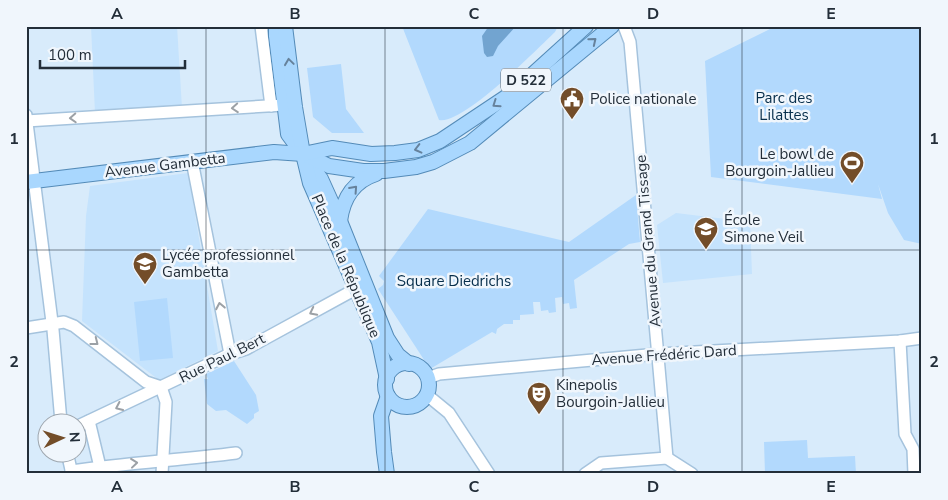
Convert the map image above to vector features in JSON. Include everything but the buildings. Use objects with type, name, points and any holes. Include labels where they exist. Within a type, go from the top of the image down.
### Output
[{"type":"main road","name":"Place de la République","points":[[276,26],[277,106],[288,134],[321,179],[340,221],[379,342],[387,379]]},
{"type":"main road","name":"Place de la République","points":[[285,26],[303,154],[310,183],[387,338],[398,355],[409,364]]},
{"type":"main road","name":"D 522","points":[[303,154],[332,148],[371,154],[395,153],[418,150],[440,141],[512,93],[586,26]]},
{"type":"main road","name":"D 522","points":[[303,154],[339,169],[384,172],[425,165],[470,143],[612,26]]},
{"type":"main road","name":"Avenue Gambetta","points":[[31,181],[274,152],[303,154]]},
{"type":"main road","points":[[340,221],[342,206],[350,193],[364,178],[384,172]]},
{"type":"main road","points":[[403,364],[419,367],[428,378],[427,395],[423,400],[411,407],[393,400],[386,384],[393,369],[403,364]]},
{"type":"main road","points":[[387,474],[381,416],[393,400]]},
{"type":"street","points":[[27,121],[277,106],[261,26],[263,26]]},
{"type":"street","name":"Avenue du Grand Tissage","points":[[624,26],[630,42],[667,458]]},
{"type":"street","points":[[26,115],[31,181],[52,323],[60,412]]},
{"type":"street","points":[[192,162],[230,354]]},
{"type":"street","name":"Rue Paul Bert","points":[[89,421],[230,354],[246,349],[360,287]]},
{"type":"street","points":[[26,328],[64,322],[74,326],[146,382],[161,387],[166,402],[162,474]]},
{"type":"street","name":"Avenue Frédéric Dard","points":[[428,378],[439,374],[658,354],[900,341],[922,338]]},
{"type":"street","points":[[900,341],[905,434],[917,448],[914,474]]},
{"type":"street","points":[[427,395],[449,413],[489,474]]},
{"type":"street","points":[[89,421],[100,467]]},
{"type":"street","points":[[72,472],[100,467],[236,452]]},
{"type":"street","points":[[584,474],[601,463],[667,458],[692,474]]},
{"type":"shaded area","points":[[91,26],[177,26],[182,108],[95,113]]},
{"type":"shaded area","points":[[489,26],[516,26],[498,46],[493,56],[487,57],[484,53],[482,36]]},
{"type":"shaded area","name":"Lycée professionnel Gambetta","points":[[188,173],[218,351],[159,380],[82,321],[86,216],[90,186]]},
{"type":"shaded area","name":"École Simone Veil","points":[[676,213],[750,222],[752,274],[663,283],[657,225]]},
{"type":"green space","points":[[402,26],[558,26],[555,32],[499,85],[465,111],[450,118],[439,120]]},
{"type":"green space","name":"Parc des Lilattes","points":[[776,26],[922,26],[922,244],[904,240],[888,213],[878,184],[882,199],[711,177],[705,61]]},
{"type":"green space","points":[[341,64],[346,109],[364,133],[332,133],[313,117],[307,68]]},
{"type":"green space","name":"Square Diedrichs","points":[[636,195],[640,242],[629,244],[574,280],[577,308],[570,309],[569,303],[563,304],[562,297],[555,298],[556,312],[541,311],[540,302],[533,302],[534,314],[520,315],[520,320],[513,320],[513,324],[504,324],[497,329],[496,334],[492,332],[430,369],[378,289],[383,285],[384,281],[379,276],[428,209],[569,242]]},
{"type":"green space","points":[[167,298],[173,358],[140,361],[134,302]]},
{"type":"green space","points":[[234,361],[256,395],[259,411],[254,414],[254,418],[247,424],[226,410],[216,411],[207,404],[204,379],[208,379],[206,374]]},
{"type":"green space","points":[[807,440],[808,458],[855,456],[856,474],[765,474],[764,442]]},
{"type":"place","name":"Police nationale","points":[[572,120]]},
{"type":"place","name":"Le bowl de Bourgoin-Jallieu","points":[[852,184]]},
{"type":"place","name":"École Simone Veil","points":[[706,250]]},
{"type":"place","name":"Lycée professionnel Gambetta","points":[[145,285]]},
{"type":"place","name":"Kinepolis Bourgoin-Jallieu","points":[[539,415]]}]
